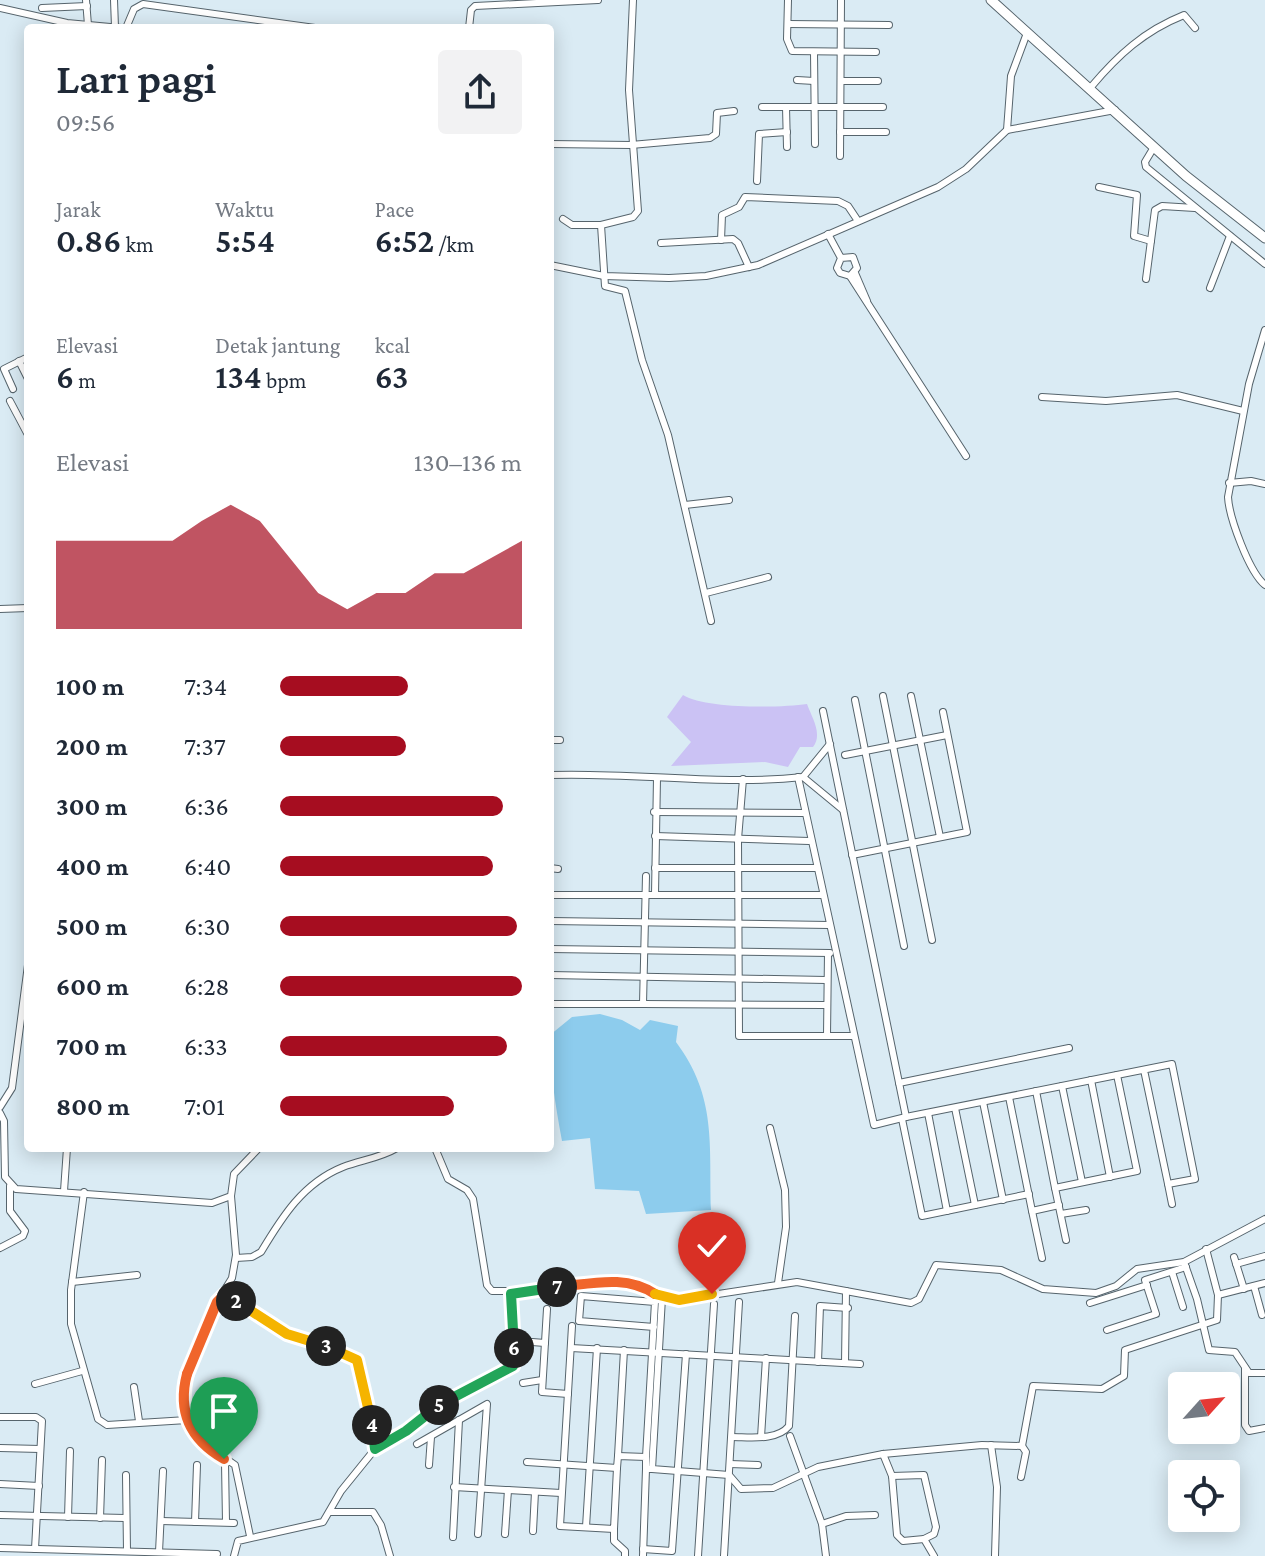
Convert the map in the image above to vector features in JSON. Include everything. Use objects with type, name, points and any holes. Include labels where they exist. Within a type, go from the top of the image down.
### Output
[{"type":"street","points":[[114,0],[120,24]]},
{"type":"street","points":[[469,24],[471,10],[475,6],[598,0]]},
{"type":"street","points":[[563,219],[572,225],[601,225],[633,217],[638,211],[629,90],[633,0]]},
{"type":"street","points":[[788,0],[788,45],[792,51],[876,52]]},
{"type":"street","points":[[840,156],[841,0]]},
{"type":"street","points":[[991,0],[1155,147],[1265,238]]},
{"type":"street","points":[[124,24],[134,9],[147,2],[289,24]]},
{"type":"street","points":[[42,8],[87,3],[88,24]]},
{"type":"street","points":[[0,8],[83,24]]},
{"type":"street","points":[[1091,87],[1114,58],[1142,36],[1184,15],[1195,28]]},
{"type":"street","points":[[788,24],[889,25]]},
{"type":"street","points":[[1007,130],[1011,76],[1027,32]]},
{"type":"street","points":[[814,52],[815,144]]},
{"type":"street","points":[[797,80],[814,81]]},
{"type":"street","points":[[841,81],[878,81]]},
{"type":"street","points":[[762,107],[883,107]]},
{"type":"street","points":[[786,107],[787,147]]},
{"type":"street","points":[[554,266],[604,276],[706,276],[749,267],[938,187],[966,169],[1007,130],[1115,110]]},
{"type":"street","points":[[554,144],[631,145],[713,137],[717,113],[734,111]]},
{"type":"street","points":[[757,181],[759,134],[787,132]]},
{"type":"street","points":[[840,132],[886,132]]},
{"type":"street","points":[[1155,147],[1145,162],[1146,167],[1265,264]]},
{"type":"street","points":[[1099,187],[1137,195],[1134,236],[1151,241]]},
{"type":"street","points":[[721,240],[722,215],[737,209],[748,197],[838,201],[848,206],[858,221]]},
{"type":"street","points":[[1146,279],[1157,208],[1195,208]]},
{"type":"street","points":[[601,225],[606,288],[625,291],[685,505],[711,621]]},
{"type":"street","points":[[828,234],[841,258]]},
{"type":"street","points":[[1210,288],[1230,236]]},
{"type":"street","points":[[661,243],[736,241],[749,267]]},
{"type":"street","points":[[841,258],[853,257],[857,262],[852,275]]},
{"type":"street","points":[[841,258],[837,268],[840,273],[852,275]]},
{"type":"street","points":[[852,275],[966,456]]},
{"type":"street","points":[[1265,330],[1243,411],[1229,483],[1229,516],[1241,536],[1252,571],[1265,585]]},
{"type":"street","points":[[13,389],[3,371],[24,359]]},
{"type":"street","points":[[19,361],[24,371]]},
{"type":"street","points":[[1042,397],[1106,401],[1177,395],[1243,411]]},
{"type":"street","points":[[10,401],[24,427]]},
{"type":"street","points":[[1229,483],[1251,481],[1265,484]]},
{"type":"street","points":[[685,505],[729,500]]},
{"type":"street","points":[[706,593],[768,577]]},
{"type":"street","points":[[0,609],[24,608]]},
{"type":"street","points":[[883,696],[932,940]]},
{"type":"street","points":[[911,696],[940,837]]},
{"type":"street","points":[[855,700],[904,946]]},
{"type":"street","points":[[823,711],[899,1083],[922,1216],[1029,1194]]},
{"type":"street","points":[[852,855],[967,832],[943,712]]},
{"type":"street","points":[[845,755],[947,735]]},
{"type":"street","points":[[554,740],[560,740]]},
{"type":"street","points":[[830,744],[800,777],[804,813],[829,925],[832,953],[874,1125],[1172,1064],[1195,1179],[1168,1184]]},
{"type":"street","points":[[554,775],[603,773],[657,778],[743,779],[800,777],[843,810]]},
{"type":"street","points":[[655,894],[654,812],[657,778]]},
{"type":"street","points":[[743,779],[738,839],[739,1036],[854,1036]]},
{"type":"street","points":[[654,812],[804,813]]},
{"type":"street","points":[[655,836],[809,841]]},
{"type":"street","points":[[655,868],[816,868]]},
{"type":"street","points":[[643,1004],[646,876]]},
{"type":"street","points":[[554,895],[822,895]]},
{"type":"street","points":[[554,921],[829,925]]},
{"type":"street","points":[[554,949],[832,953]]},
{"type":"street","points":[[827,1036],[826,980],[832,953]]},
{"type":"street","points":[[554,975],[826,980]]},
{"type":"street","points":[[554,1004],[826,1005]]},
{"type":"street","points":[[0,1248],[23,1236],[25,1231],[10,1211],[10,1186],[5,1177],[4,1121],[0,1110],[12,1088],[24,1025]]},
{"type":"street","points":[[899,1083],[1069,1048]]},
{"type":"street","points":[[1144,1070],[1172,1204]]},
{"type":"street","points":[[1055,1188],[1137,1171],[1117,1075]]},
{"type":"street","points":[[1091,1080],[1110,1177]]},
{"type":"street","points":[[1062,1086],[1082,1182]]},
{"type":"street","points":[[1036,1091],[1066,1240]]},
{"type":"street","points":[[1009,1097],[1042,1258]]},
{"type":"street","points":[[983,1102],[1003,1200]]},
{"type":"street","points":[[955,1108],[975,1205]]},
{"type":"street","points":[[928,1113],[947,1211]]},
{"type":"street","points":[[770,1128],[785,1190],[785,1236],[778,1283]]},
{"type":"street","points":[[64,1191],[67,1152]]},
{"type":"street","points":[[250,1536],[235,1465],[199,1440],[187,1420],[182,1393],[190,1364],[217,1302],[225,1294],[236,1258],[231,1196],[234,1174],[255,1152]]},
{"type":"street","points":[[236,1258],[252,1257],[261,1252],[296,1200],[312,1183],[345,1166],[389,1152]]},
{"type":"street","points":[[437,1152],[448,1179],[467,1190],[473,1199],[487,1285],[492,1291],[615,1281],[639,1284],[662,1298],[686,1299],[778,1283],[807,1283],[868,1298],[915,1303],[936,1265],[955,1264],[1001,1270],[1043,1289],[1082,1294],[1111,1288],[1137,1269],[1185,1264]]},
{"type":"street","points":[[10,1186],[203,1203],[231,1196]]},
{"type":"street","points":[[84,1192],[72,1282],[71,1324],[82,1371],[101,1422],[187,1420]]},
{"type":"street","points":[[1032,1211],[1059,1205]]},
{"type":"street","points":[[1061,1214],[1086,1210]]},
{"type":"street","points":[[1107,1330],[1156,1314],[1145,1280],[1172,1272],[1206,1249],[1265,1219]]},
{"type":"street","points":[[1021,1477],[1026,1452],[1022,1446],[1033,1386],[1107,1388],[1124,1378],[1125,1350],[1203,1327],[1219,1319],[1218,1295],[1206,1249]]},
{"type":"street","points":[[1244,1289],[1235,1260],[1265,1256]]},
{"type":"street","points":[[1185,1264],[1209,1350],[1235,1352],[1252,1375],[1265,1373]]},
{"type":"street","points":[[1172,1272],[1183,1307]]},
{"type":"street","points":[[72,1282],[137,1275]]},
{"type":"street","points":[[1218,1295],[1265,1283]]},
{"type":"street","points":[[1090,1303],[1147,1285]]},
{"type":"street","points":[[1254,1286],[1262,1315]]},
{"type":"street","points":[[234,1556],[238,1541],[250,1536],[323,1522],[341,1491],[375,1449],[406,1431],[434,1408],[513,1366],[516,1360],[509,1300],[515,1291]]},
{"type":"street","points":[[845,1363],[846,1291]]},
{"type":"street","points":[[225,1294],[287,1334],[343,1351],[357,1360],[367,1393],[375,1449]]},
{"type":"street","points":[[654,1327],[579,1321],[581,1296],[655,1302],[656,1352],[643,1553],[671,1554],[686,1354]]},
{"type":"street","points":[[649,1469],[646,1457],[662,1298]]},
{"type":"street","points":[[724,1556],[739,1302]]},
{"type":"street","points":[[698,1556],[714,1304]]},
{"type":"street","points":[[818,1362],[820,1306],[848,1308]]},
{"type":"street","points":[[547,1309],[542,1392],[568,1394]]},
{"type":"street","points":[[732,1437],[761,1437],[784,1432],[789,1426],[795,1316]]},
{"type":"street","points":[[572,1326],[560,1526],[614,1529]]},
{"type":"street","points":[[532,1342],[545,1343]]},
{"type":"street","points":[[571,1348],[860,1364]]},
{"type":"street","points":[[586,1527],[597,1348]]},
{"type":"street","points":[[624,1350],[614,1541],[625,1551],[625,1556]]},
{"type":"street","points":[[761,1437],[766,1358]]},
{"type":"street","points":[[1245,1368],[1246,1428],[1265,1428]]},
{"type":"street","points":[[35,1384],[82,1371]]},
{"type":"street","points":[[523,1383],[542,1380]]},
{"type":"street","points":[[134,1387],[139,1421]]},
{"type":"street","points":[[417,1444],[487,1404],[478,1534]]},
{"type":"street","points":[[0,1417],[41,1419],[35,1549]]},
{"type":"street","points":[[453,1537],[459,1420]]},
{"type":"street","points":[[790,1436],[822,1524],[826,1556]]},
{"type":"street","points":[[429,1465],[431,1437]]},
{"type":"street","points":[[649,1469],[729,1475],[741,1489],[752,1490],[785,1484],[818,1467],[883,1454],[991,1445],[1022,1446]]},
{"type":"street","points":[[991,1445],[997,1487],[995,1556]]},
{"type":"street","points":[[0,1448],[40,1449]]},
{"type":"street","points":[[68,1517],[70,1451]]},
{"type":"street","points":[[883,1454],[892,1476],[897,1535],[903,1541],[924,1539],[934,1534],[936,1527],[924,1475],[892,1476]]},
{"type":"street","points":[[618,1456],[646,1457]]},
{"type":"street","points":[[100,1518],[102,1460]]},
{"type":"street","points":[[527,1462],[617,1468]]},
{"type":"street","points":[[161,1521],[230,1523],[225,1463]]},
{"type":"street","points":[[730,1464],[758,1465]]},
{"type":"street","points":[[195,1522],[197,1465]]},
{"type":"street","points":[[159,1554],[163,1471]]},
{"type":"street","points":[[126,1475],[127,1551]]},
{"type":"street","points":[[0,1484],[39,1486]]},
{"type":"street","points":[[454,1487],[561,1493]]},
{"type":"street","points":[[505,1534],[508,1490]]},
{"type":"street","points":[[533,1531],[535,1492]]},
{"type":"street","points":[[330,1512],[364,1509],[373,1512],[390,1556]]},
{"type":"street","points":[[0,1515],[125,1518]]},
{"type":"street","points":[[822,1524],[846,1516],[875,1515]]},
{"type":"street","points":[[924,1539],[934,1556]]},
{"type":"street","points":[[0,1548],[54,1553],[127,1551],[217,1554]]},
{"type":"shaded area","points":[[683,695],[725,705],[762,707],[807,704],[816,726],[816,742],[813,747],[800,747],[788,767],[765,762],[671,766],[691,742],[667,717]]},
{"type":"shaded area","points":[[600,1014],[622,1020],[640,1030],[650,1020],[678,1026],[676,1042],[689,1062],[705,1102],[710,1142],[711,1210],[646,1214],[639,1191],[595,1189],[590,1138],[562,1141],[554,1094],[554,1032],[572,1017]]},
{"type":"route","points":[[224,1459],[190,1431],[182,1393],[190,1364],[217,1302],[225,1294],[269,1325],[306,1343],[343,1351],[357,1360],[367,1393],[375,1449],[406,1431],[434,1408],[513,1366],[516,1360],[509,1300],[515,1291],[615,1281],[639,1284],[662,1298],[679,1300],[712,1294]]}]
